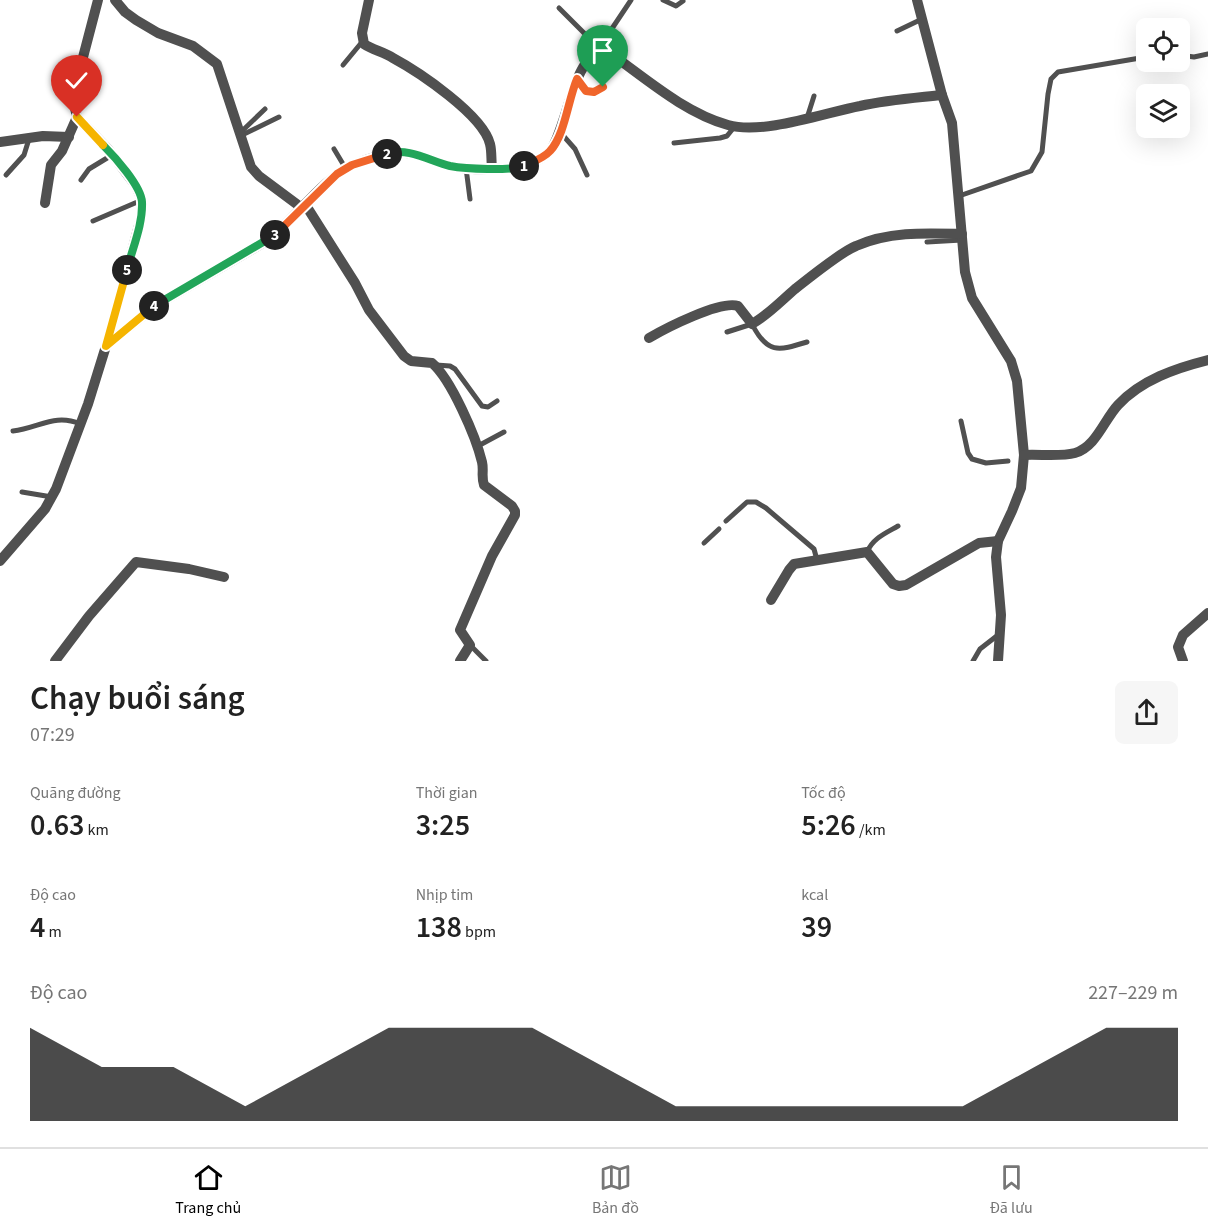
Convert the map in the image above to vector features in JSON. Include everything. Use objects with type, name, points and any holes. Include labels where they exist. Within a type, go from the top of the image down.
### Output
[{"type":"street","points":[[0,561],[45,509],[52,496],[80,424],[106,346],[141,218],[142,200],[136,186],[112,155],[77,117],[74,104],[76,84],[98,0]]},
{"type":"street","points":[[116,0],[125,12],[136,20],[158,33],[193,45],[217,64],[251,167],[259,176],[303,206],[355,283],[369,310],[404,356],[411,362],[429,362],[435,365],[447,381],[482,461],[484,485],[512,506],[515,513],[492,556],[460,629],[470,645],[460,661]]},
{"type":"street","points":[[369,0],[362,40],[365,45],[392,57],[433,83],[464,109],[490,144],[492,168]]},
{"type":"street","points":[[917,0],[942,95],[952,123],[965,272],[972,298],[1011,361],[1017,381],[1015,459],[1021,488],[999,541],[996,557],[1001,615],[998,661]]},
{"type":"street","points":[[106,346],[155,306],[268,240],[285,227],[303,206],[337,174],[346,169],[392,153],[408,153],[451,166],[466,168],[521,167],[536,161],[550,152],[560,132],[577,79],[594,55],[602,50],[688,108],[744,128],[782,124],[860,106],[942,95]]},
{"type":"street","points":[[45,204],[51,165],[69,137],[77,117]]},
{"type":"street","points":[[0,142],[43,136],[69,137]]},
{"type":"street","points":[[649,338],[666,328],[726,304],[738,306],[752,324],[853,247],[872,240],[920,232],[962,237]]},
{"type":"street","points":[[1015,459],[1076,453],[1090,444],[1118,405],[1144,383],[1185,366],[1208,360]]},
{"type":"street","points":[[771,600],[789,570],[794,564],[802,561],[816,562],[867,552],[893,584],[899,586],[906,585],[980,543],[999,541]]},
{"type":"street","points":[[55,661],[89,616],[136,562],[189,569],[224,577]]},
{"type":"street","points":[[1183,661],[1178,647],[1183,635],[1208,613]]},
{"type":"lane","points":[[559,8],[602,50],[631,0]]},
{"type":"lane","points":[[663,0],[676,6],[682,1]]},
{"type":"lane","points":[[897,31],[922,19]]},
{"type":"lane","points":[[343,65],[362,40]]},
{"type":"lane","points":[[1190,56],[1208,54]]},
{"type":"lane","points":[[959,196],[1031,171],[1042,152],[1051,79],[1058,72],[1136,59]]},
{"type":"lane","points":[[577,79],[586,91],[594,92],[603,87]]},
{"type":"lane","points":[[806,119],[814,96]]},
{"type":"lane","points":[[241,134],[265,109]]},
{"type":"lane","points":[[241,134],[279,117]]},
{"type":"lane","points":[[674,143],[720,138],[727,136],[735,126]]},
{"type":"lane","points":[[560,132],[575,149],[586,175]]},
{"type":"lane","points":[[6,175],[24,155],[29,139]]},
{"type":"lane","points":[[334,148],[346,169]]},
{"type":"lane","points":[[81,180],[89,169],[112,155]]},
{"type":"lane","points":[[466,168],[470,199]]},
{"type":"lane","points":[[93,221],[142,200]]},
{"type":"lane","points":[[927,242],[962,237]]},
{"type":"lane","points":[[727,332],[752,324],[763,342],[772,348],[786,349],[807,342]]},
{"type":"lane","points":[[435,365],[450,366],[455,369],[482,406],[488,407],[497,401]]},
{"type":"lane","points":[[13,431],[64,418],[80,424]]},
{"type":"lane","points":[[961,421],[972,459],[986,463],[1015,459]]},
{"type":"lane","points":[[477,447],[504,432]]},
{"type":"lane","points":[[22,492],[52,496]]},
{"type":"lane","points":[[726,521],[747,502],[760,504],[814,549],[817,556],[816,562]]},
{"type":"lane","points":[[867,552],[870,544],[898,526]]},
{"type":"lane","points":[[704,543],[719,529]]},
{"type":"lane","points":[[973,661],[980,649],[1000,634]]},
{"type":"lane","points":[[470,645],[486,661]]},
{"type":"route","points":[[77,117],[108,149],[136,186],[142,200],[141,218],[106,346],[155,306],[268,240],[285,227],[305,204],[337,174],[352,165],[392,153],[408,153],[451,166],[466,168],[521,167],[550,152],[560,132],[577,79],[586,91],[594,92],[603,87]]}]
